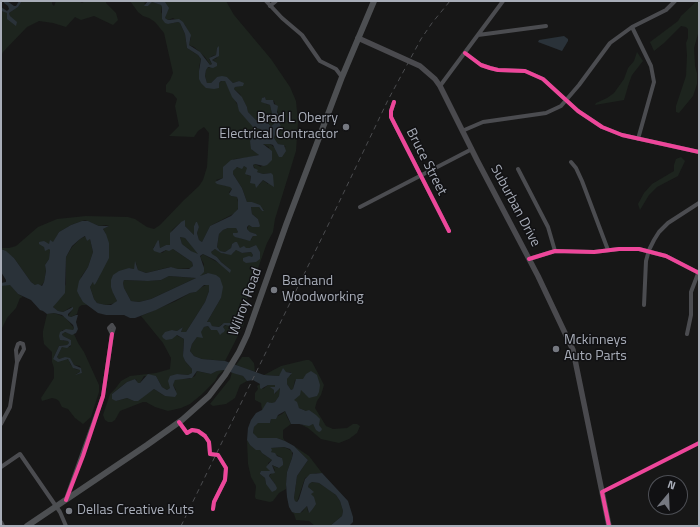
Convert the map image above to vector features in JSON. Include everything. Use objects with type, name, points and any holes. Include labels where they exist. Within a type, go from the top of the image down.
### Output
[{"type":"main road","name":"Wilroy Road","points":[[27,526],[142,449],[179,422],[209,396],[225,374],[247,335],[288,219],[342,77],[374,1]]},
{"type":"main road","name":"Suburban Drive","points":[[358,38],[420,66],[430,74],[440,86],[529,259],[574,353],[609,526]]},
{"type":"street","points":[[266,1],[282,18],[302,35],[320,61],[336,69],[342,77]]},
{"type":"street","points":[[270,6],[276,1]]},
{"type":"street","points":[[440,86],[503,1]]},
{"type":"street","points":[[462,131],[483,122],[546,113],[561,106],[610,43],[632,27],[666,10],[675,1]]},
{"type":"street","points":[[478,35],[546,26]]},
{"type":"street","points":[[632,27],[651,66],[654,82],[638,139]]},
{"type":"street","points":[[465,53],[481,64],[490,68],[498,70],[525,71],[535,74],[549,83],[587,118],[622,136],[699,152]]},
{"type":"street","points":[[336,69],[347,65]]},
{"type":"street","name":"Bruce Street","points":[[394,102],[391,110],[391,117],[448,231]]},
{"type":"street","points":[[360,207],[472,149]]},
{"type":"street","points":[[571,162],[576,168],[582,181],[608,250]]},
{"type":"street","points":[[518,169],[548,227],[555,251]]},
{"type":"street","points":[[644,305],[646,261],[649,250],[663,227],[699,204]]},
{"type":"street","points":[[529,259],[555,251],[594,252],[632,248],[649,250],[666,256],[699,272],[691,292],[691,315],[687,334]]},
{"type":"street","points":[[66,500],[103,396],[112,334]]},
{"type":"street","points":[[1,424],[10,407],[17,362]]},
{"type":"street","points":[[179,422],[187,433],[192,430],[198,431],[205,436],[209,442],[210,454],[218,455],[226,468],[225,480],[214,502],[213,509]]},
{"type":"street","points":[[1,467],[20,454],[56,506],[64,519],[66,526]]},
{"type":"street","points":[[1,522],[3,526]]},
{"type":"shaded area","points":[[4,1],[16,6],[19,1],[22,1],[18,7],[9,13],[10,16],[17,22],[16,26],[7,19],[7,13],[1,11],[1,7],[7,11],[9,9]]},
{"type":"shaded area","points":[[22,1],[52,1],[54,6],[56,1],[79,1],[82,3],[85,1],[106,1],[106,3],[116,13],[118,20],[113,25],[94,16],[81,20],[75,17],[66,27],[39,21],[27,27],[3,52],[1,57],[1,11],[7,13],[17,24],[9,13],[18,7]]},
{"type":"shaded area","points":[[130,1],[148,1],[144,3],[148,6],[152,2],[161,5],[161,12],[168,24],[180,23],[185,34],[187,48],[198,55],[201,59],[199,67],[201,83],[219,83],[223,80],[225,81],[239,108],[255,128],[260,129],[264,133],[256,134],[252,150],[257,152],[259,155],[234,159],[223,170],[223,178],[216,180],[222,185],[230,186],[232,189],[229,192],[231,196],[237,197],[239,207],[235,213],[210,226],[202,242],[199,240],[197,233],[199,227],[195,224],[194,235],[185,226],[185,222],[181,222],[172,230],[170,245],[160,248],[159,241],[153,248],[162,253],[166,250],[173,249],[192,262],[193,266],[191,268],[178,269],[170,267],[146,273],[138,270],[136,263],[134,269],[129,268],[113,293],[117,301],[116,303],[106,305],[97,303],[90,287],[93,282],[96,283],[100,275],[106,234],[103,229],[109,226],[99,226],[85,220],[71,225],[59,232],[53,243],[49,244],[49,259],[45,265],[46,271],[44,282],[41,286],[35,285],[31,282],[14,258],[1,248],[16,246],[38,227],[57,219],[86,216],[128,217],[154,229],[160,225],[199,186],[203,180],[207,167],[209,133],[204,127],[198,131],[194,137],[169,136],[179,126],[175,106],[177,99],[173,94],[166,92],[166,85],[173,73],[164,33],[155,22],[138,12]]},
{"type":"shaded area","points":[[148,1],[165,2],[169,8],[165,18],[168,20],[179,19],[183,22],[191,35],[189,45],[200,52],[210,65],[212,64],[209,58],[216,55],[217,48],[219,46],[219,56],[212,60],[217,63],[217,66],[213,68],[208,67],[206,70],[205,76],[207,83],[211,83],[217,77],[222,76],[227,77],[233,83],[239,81],[244,83],[243,86],[235,87],[234,89],[242,97],[248,112],[256,120],[265,121],[271,126],[274,124],[275,118],[272,114],[270,105],[261,102],[262,98],[265,97],[266,100],[273,100],[274,104],[278,106],[277,112],[280,118],[281,126],[276,132],[274,138],[278,144],[284,145],[286,151],[282,157],[279,157],[273,145],[263,144],[272,151],[272,160],[264,166],[253,165],[254,168],[258,170],[257,172],[263,174],[271,173],[273,175],[274,187],[263,180],[256,188],[255,184],[250,183],[251,176],[245,174],[247,168],[244,166],[242,169],[237,167],[233,171],[233,174],[242,188],[247,202],[260,205],[264,211],[262,211],[259,207],[251,207],[252,214],[258,219],[260,226],[252,227],[249,225],[247,229],[257,236],[253,236],[250,241],[235,237],[233,233],[238,232],[236,228],[228,228],[219,234],[217,247],[220,251],[225,252],[231,248],[232,244],[235,242],[237,242],[240,248],[244,246],[249,248],[256,245],[260,252],[260,259],[256,262],[246,263],[243,261],[243,258],[249,256],[252,257],[253,255],[251,252],[242,253],[236,250],[231,255],[221,253],[215,249],[211,252],[231,270],[230,273],[215,260],[203,254],[200,256],[204,272],[200,276],[208,273],[216,275],[220,278],[223,287],[221,298],[207,322],[210,322],[212,326],[219,327],[224,323],[233,323],[235,327],[230,333],[229,329],[231,326],[225,325],[223,327],[225,330],[224,332],[220,335],[217,330],[211,330],[208,326],[204,327],[201,332],[203,338],[197,337],[192,344],[190,351],[194,356],[202,359],[225,361],[264,375],[279,376],[283,368],[286,372],[292,373],[287,379],[287,384],[291,390],[293,389],[296,379],[303,379],[306,374],[311,371],[317,375],[320,385],[317,396],[309,398],[301,390],[300,395],[294,400],[297,402],[299,408],[306,411],[309,410],[320,419],[319,425],[322,429],[321,431],[319,432],[316,430],[313,424],[309,426],[291,424],[285,411],[278,415],[276,419],[271,419],[270,423],[258,423],[254,427],[253,433],[258,438],[277,438],[285,441],[294,446],[308,460],[297,476],[294,498],[295,501],[297,502],[299,499],[305,479],[310,474],[322,473],[348,501],[353,517],[353,522],[349,526],[330,526],[342,516],[343,511],[340,501],[336,495],[319,483],[312,482],[308,487],[314,492],[311,494],[314,497],[316,504],[312,510],[309,513],[307,506],[300,513],[292,512],[289,507],[286,484],[287,472],[293,453],[290,449],[284,447],[271,448],[271,452],[282,458],[283,462],[283,465],[279,468],[272,465],[275,473],[270,474],[269,476],[277,488],[276,490],[272,492],[266,484],[265,478],[260,474],[261,471],[270,471],[266,467],[272,460],[260,450],[256,450],[250,445],[247,440],[248,428],[256,413],[262,410],[267,402],[275,402],[279,396],[280,388],[274,394],[274,390],[270,387],[275,387],[275,385],[268,385],[261,389],[260,384],[253,380],[247,381],[243,376],[224,370],[211,374],[197,371],[192,378],[175,380],[173,385],[177,394],[175,397],[165,396],[154,389],[138,401],[127,398],[116,401],[112,399],[112,394],[127,382],[135,379],[138,383],[140,383],[148,374],[156,376],[162,387],[167,390],[170,388],[168,381],[170,376],[177,374],[188,375],[192,373],[192,369],[185,361],[183,356],[184,339],[177,335],[172,339],[166,340],[162,336],[165,332],[172,330],[177,331],[183,327],[181,332],[186,332],[205,302],[209,291],[209,285],[204,285],[196,292],[190,293],[156,310],[135,318],[130,318],[124,315],[106,315],[98,313],[83,302],[77,291],[79,281],[88,267],[93,252],[90,239],[87,241],[85,236],[80,239],[72,246],[66,257],[65,293],[53,307],[58,311],[63,312],[73,307],[68,316],[71,317],[78,315],[76,322],[78,329],[76,333],[72,335],[65,332],[62,334],[71,340],[71,345],[67,348],[62,347],[57,357],[59,359],[65,357],[70,358],[74,365],[81,368],[82,373],[75,375],[80,372],[80,370],[73,368],[68,359],[58,362],[53,359],[59,346],[67,345],[69,343],[68,341],[60,340],[60,332],[66,329],[73,330],[73,325],[62,315],[54,313],[47,314],[40,310],[31,300],[18,294],[10,285],[1,286],[1,283],[6,282],[6,280],[1,272],[1,249],[6,251],[14,258],[31,282],[35,285],[38,284],[42,286],[46,271],[45,265],[49,259],[50,250],[45,251],[44,247],[39,244],[39,242],[44,241],[49,244],[50,240],[53,242],[59,232],[71,225],[82,221],[88,221],[99,226],[109,226],[103,229],[109,243],[109,258],[96,283],[94,285],[93,282],[90,287],[97,303],[111,305],[117,301],[111,287],[113,275],[119,271],[129,268],[134,269],[135,261],[138,270],[146,273],[171,267],[178,269],[189,269],[193,266],[192,262],[173,249],[160,253],[154,251],[153,249],[158,240],[160,248],[170,245],[170,233],[181,222],[185,220],[185,226],[194,235],[194,226],[197,222],[199,227],[197,233],[199,240],[202,242],[210,226],[231,216],[238,209],[237,197],[229,194],[232,189],[215,182],[223,178],[223,167],[231,160],[259,155],[251,149],[250,141],[254,135],[263,134],[264,132],[253,127],[239,111],[237,103],[232,97],[225,81],[221,81],[219,83],[219,88],[214,89],[206,88],[201,83],[199,79],[199,71],[201,59],[198,55],[187,48],[185,34],[180,23],[165,23],[162,19],[161,5],[152,2],[148,6],[144,6]],"holes":[[[180,237],[185,238],[198,254],[182,244]],[[169,276],[196,278],[151,299],[139,302],[131,301],[124,288],[124,280],[161,280]]]},
{"type":"shaded area","points":[[163,1],[226,1],[234,15],[271,59],[290,87],[296,101],[298,122],[296,151],[275,219],[273,232],[267,243],[246,302],[244,324],[225,361],[202,359],[194,356],[190,351],[192,344],[204,327],[208,326],[211,330],[223,327],[227,324],[222,324],[219,327],[212,326],[207,322],[221,298],[207,273],[200,277],[204,264],[200,257],[203,254],[231,270],[217,257],[211,254],[211,252],[215,249],[224,254],[232,254],[236,250],[242,253],[251,252],[253,255],[252,257],[256,262],[256,245],[249,248],[240,248],[237,243],[232,244],[231,248],[225,252],[220,251],[217,247],[219,234],[228,228],[236,228],[238,232],[235,236],[242,239],[251,240],[253,236],[256,236],[256,234],[247,229],[249,225],[252,227],[259,227],[258,219],[252,214],[251,207],[259,207],[262,211],[264,210],[252,202],[247,202],[242,188],[233,174],[233,171],[235,168],[244,166],[247,168],[247,175],[251,176],[250,181],[259,185],[263,180],[268,184],[271,173],[263,174],[257,172],[253,165],[255,164],[261,167],[269,147],[263,144],[270,144],[275,148],[286,147],[278,144],[274,138],[279,129],[280,118],[274,101],[266,100],[265,97],[263,97],[266,104],[270,105],[272,114],[275,118],[274,124],[271,126],[265,121],[256,120],[248,112],[240,94],[234,89],[235,87],[241,86],[239,81],[233,83],[227,77],[217,77],[211,83],[207,83],[205,76],[206,70],[207,67],[210,68],[215,61],[212,60],[217,58],[217,48],[216,55],[209,59],[212,64],[210,65],[205,57],[194,47],[189,45],[191,38],[185,25],[173,18],[168,20],[165,18],[168,9]]},
{"type":"shaded area","points":[[697,1],[699,1],[698,34],[694,48],[697,84],[693,96],[679,113],[676,112],[676,106],[686,76],[686,43],[688,38],[688,29],[681,26],[654,51],[650,42],[678,21],[681,16]]},
{"type":"shaded area","points":[[564,36],[568,39],[568,41],[562,51],[538,42],[539,40]]},
{"type":"shaded area","points":[[637,52],[643,61],[632,75],[624,100],[595,105],[614,93],[624,79],[628,68],[634,61]]},
{"type":"shaded area","points":[[681,157],[685,161],[678,176],[657,187],[649,195],[640,210],[638,204],[644,193],[652,184],[674,171],[676,159]]},
{"type":"shaded area","points":[[86,236],[87,241],[90,239],[93,252],[88,267],[81,277],[80,297],[87,305],[82,305],[79,307],[77,314],[71,317],[68,316],[73,309],[71,307],[63,312],[58,311],[53,307],[66,284],[66,257],[72,247],[80,239]]},
{"type":"shaded area","points":[[180,237],[185,238],[199,254],[197,255],[182,244]]},
{"type":"shaded area","points":[[169,276],[196,278],[151,299],[139,302],[131,301],[124,288],[124,280],[161,280]]},
{"type":"shaded area","points":[[10,284],[18,294],[23,297],[20,298],[16,308],[7,318],[1,330],[1,286]]},
{"type":"shaded area","points":[[208,284],[209,291],[205,302],[186,332],[181,332],[183,327],[177,331],[172,330],[176,335],[184,339],[183,350],[185,361],[192,369],[192,373],[188,375],[177,374],[170,388],[167,390],[162,387],[156,376],[144,376],[140,383],[137,383],[136,379],[127,382],[112,394],[116,401],[127,398],[134,401],[154,389],[165,396],[176,390],[173,385],[175,379],[189,379],[195,376],[197,371],[211,374],[224,370],[201,395],[190,404],[181,408],[168,411],[143,402],[120,411],[115,420],[112,422],[105,420],[103,415],[110,394],[121,381],[130,376],[156,373],[170,369],[171,358],[163,343],[141,316],[176,301],[190,293],[196,292],[198,289]]},
{"type":"shaded area","points":[[54,313],[65,317],[74,328],[73,330],[62,330],[63,341],[68,341],[69,343],[67,345],[59,346],[53,359],[59,359],[57,357],[62,347],[70,347],[71,345],[71,340],[63,336],[63,332],[74,334],[99,385],[99,392],[91,417],[83,424],[75,418],[68,409],[62,407],[56,399],[52,398],[42,401],[41,398],[54,378],[52,352],[44,344],[43,331],[47,314]],"holes":[[[69,360],[74,365],[80,366],[82,373],[76,374],[80,372],[80,370],[75,369]]]},
{"type":"shaded area","points":[[242,357],[249,357],[254,363],[255,372],[236,365]]},
{"type":"shaded area","points":[[306,360],[312,362],[324,385],[315,408],[326,426],[333,429],[347,428],[353,424],[360,426],[357,433],[349,439],[339,443],[321,439],[302,425],[313,424],[319,432],[306,411],[299,408],[293,400],[301,389],[305,394],[303,379],[295,380],[293,389],[291,390],[287,384],[287,379],[291,375],[291,372],[282,373],[279,376],[264,375],[281,366]]},
{"type":"shaded area","points":[[232,372],[243,376],[247,381],[240,385],[235,398],[226,404],[213,406],[210,404],[230,379]]},
{"type":"shaded area","points":[[260,384],[263,389],[268,385],[275,385],[275,387],[271,387],[275,394],[279,388],[280,390],[279,396],[275,402],[272,404],[269,402],[262,410],[261,403],[255,400],[255,393],[258,389],[257,386]]},
{"type":"shaded area","points":[[285,411],[291,424],[283,430],[283,438],[285,441],[277,438],[258,438],[254,436],[254,427],[258,422],[270,423],[271,419]]},
{"type":"shaded area","points":[[247,440],[250,445],[260,450],[272,460],[268,463],[270,471],[261,471],[260,474],[265,478],[266,484],[275,484],[269,476],[275,470],[272,465],[278,468],[282,458],[271,452],[271,448],[284,447],[292,451],[292,458],[287,472],[286,489],[279,493],[273,501],[270,502],[256,499],[255,497],[256,486],[251,477],[248,464]]},
{"type":"shaded area","points":[[294,446],[309,456],[322,473],[316,473],[305,478],[297,502],[294,498],[297,476],[308,460]]},
{"type":"shaded area","points":[[312,482],[319,483],[328,489],[336,495],[340,501],[343,511],[342,516],[330,526],[315,526],[309,521],[296,520],[292,512],[302,512],[307,506],[308,512],[312,510],[314,502],[308,487]]},
{"type":"railway","points":[[181,526],[388,100],[421,39],[450,1]]},
{"type":"cycle path","points":[[465,53],[481,65],[498,70],[525,71],[543,79],[578,111],[602,127],[622,135],[699,152]]},
{"type":"cycle path","points":[[394,102],[391,117],[449,231]]},
{"type":"cycle path","points":[[529,259],[555,251],[594,252],[619,249],[639,249],[666,256],[699,273]]},
{"type":"cycle path","points":[[66,500],[83,456],[103,396],[112,334]]},
{"type":"cycle path","points":[[179,422],[187,433],[192,430],[198,431],[205,436],[209,442],[210,454],[218,455],[226,468],[225,480],[214,502],[213,509]]},
{"type":"cycle path","points":[[609,526],[602,492],[699,443]]},
{"type":"place","name":"Brad L Oberry Electrical Contractor","points":[[346,127]]},
{"type":"place","name":"Bachand Woodworking","points":[[274,290]]},
{"type":"place","name":"Mckinneys Auto Parts","points":[[556,349]]},
{"type":"place","name":"Dellas Creative Kuts","points":[[69,511]]}]
